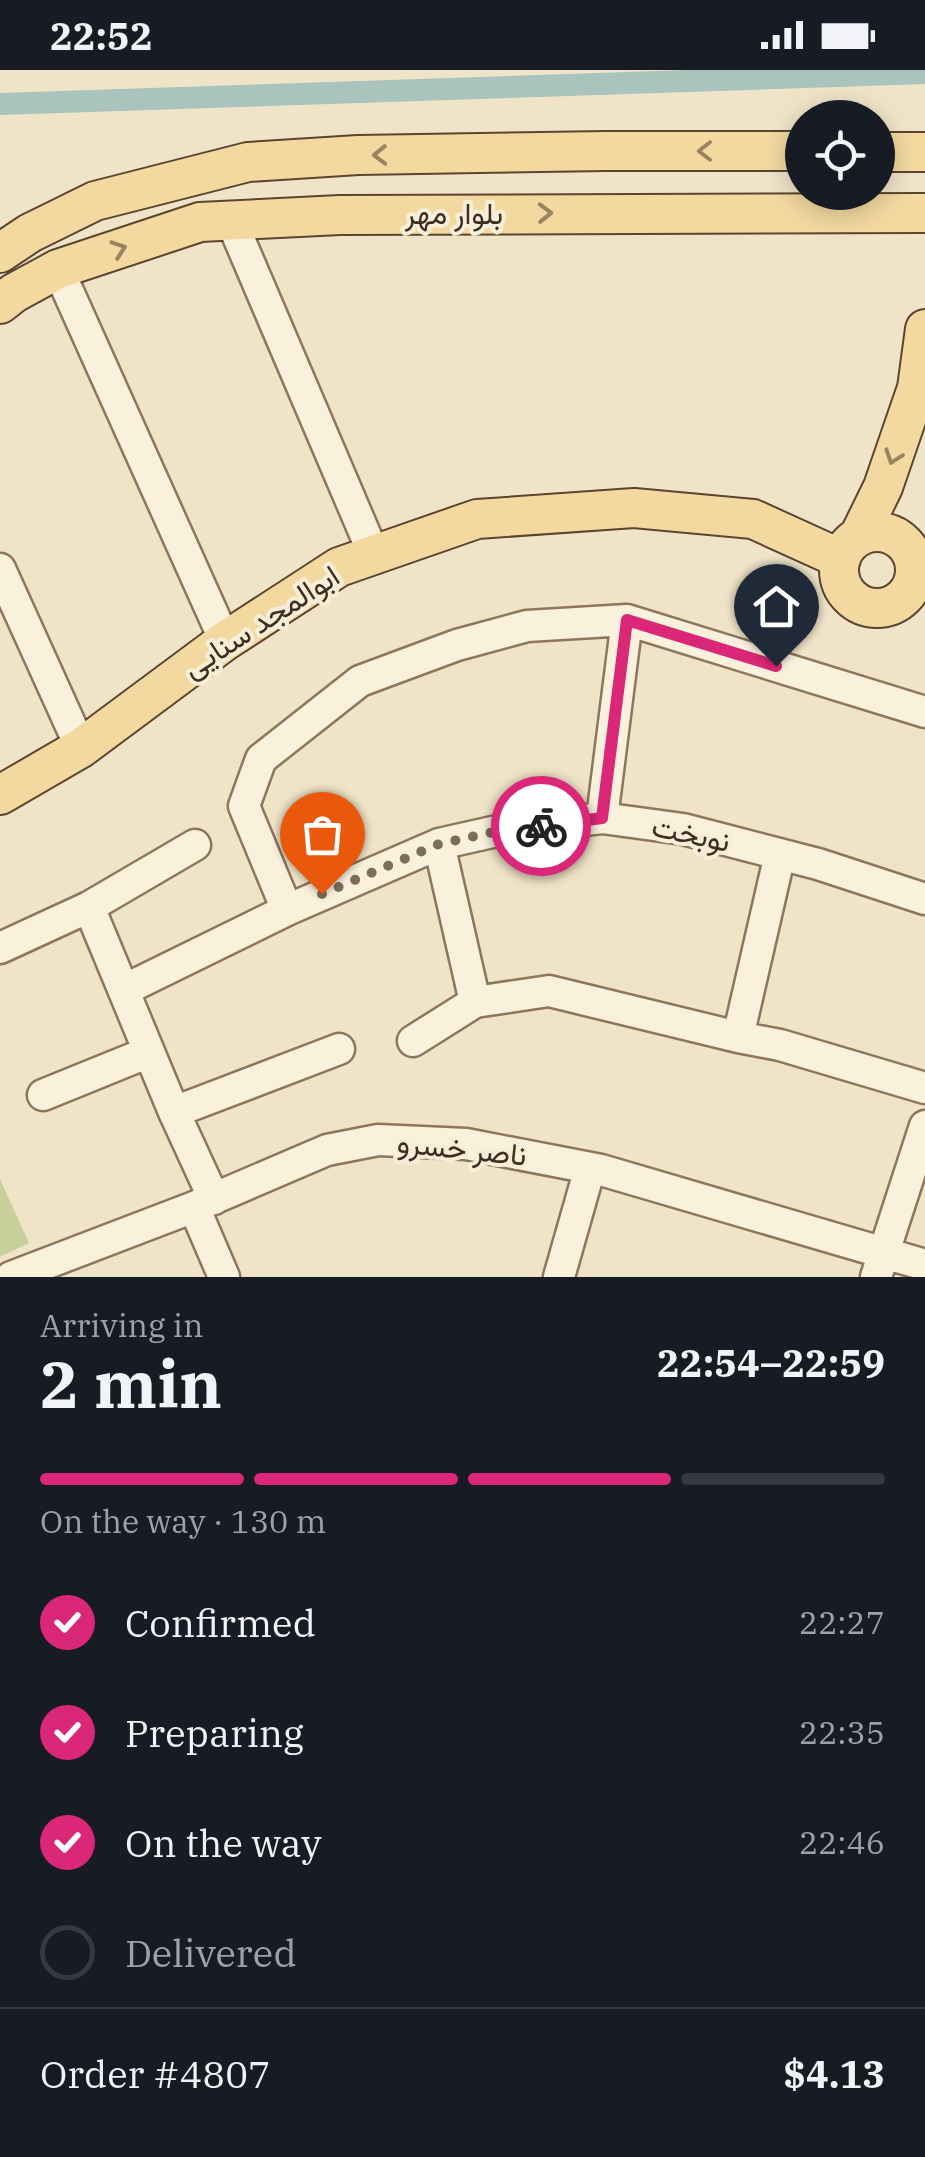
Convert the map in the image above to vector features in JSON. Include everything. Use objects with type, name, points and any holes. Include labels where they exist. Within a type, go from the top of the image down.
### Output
[{"type":"main road","name":"بلوار مهر","points":[[0,253],[30,232],[95,201],[248,162],[358,155],[785,152]]},
{"type":"main road","points":[[895,152],[925,152]]},
{"type":"main road","name":"بلوار مهر","points":[[0,304],[58,269],[200,222],[357,215],[925,213]]},
{"type":"main road","points":[[850,547],[879,532],[906,544],[920,565],[904,599],[876,609],[866,607],[843,588],[839,569],[850,547],[883,487],[917,388],[925,330]]},
{"type":"main road","name":"ابوالمجد سنایی","points":[[0,795],[82,748],[225,641],[339,567],[477,519],[634,508],[753,520],[850,547]]},
{"type":"street","points":[[231,220],[374,555]]},
{"type":"street","points":[[58,269],[225,641]]},
{"type":"street","points":[[0,568],[82,748]]},
{"type":"street","points":[[286,910],[244,806],[261,758],[360,681],[457,645],[527,626],[627,620],[925,712]]},
{"type":"street","points":[[602,818],[627,620]]},
{"type":"street","name":"نوبخت","points":[[124,990],[286,910],[439,844],[498,831],[602,818],[682,829],[780,854],[925,899]]},
{"type":"street","points":[[439,844],[475,1002]]},
{"type":"street","points":[[0,948],[89,907],[195,845]]},
{"type":"street","points":[[738,1038],[780,854]]},
{"type":"street","points":[[89,907],[174,1112],[224,1277]]},
{"type":"street","points":[[413,1041],[475,1002],[549,992],[738,1038],[780,1044],[925,1088]]},
{"type":"street","points":[[174,1112],[339,1049]]},
{"type":"street","points":[[43,1096],[149,1052]]},
{"type":"street","name":"ناصر خسرو","points":[[11,1277],[204,1203],[327,1150],[378,1140],[466,1144],[590,1168],[880,1264],[925,1265]]},
{"type":"street","points":[[880,1264],[923,1142]]},
{"type":"street","points":[[559,1277],[590,1168]]},
{"type":"green space","points":[[0,1179],[29,1243],[0,1257]]},
{"type":"waterway","points":[[0,104],[925,73]]},
{"type":"way so far","points":[[322,894],[439,844],[541,826]]},
{"type":"route","points":[[541,826],[602,818],[627,620],[776,666]]}]
